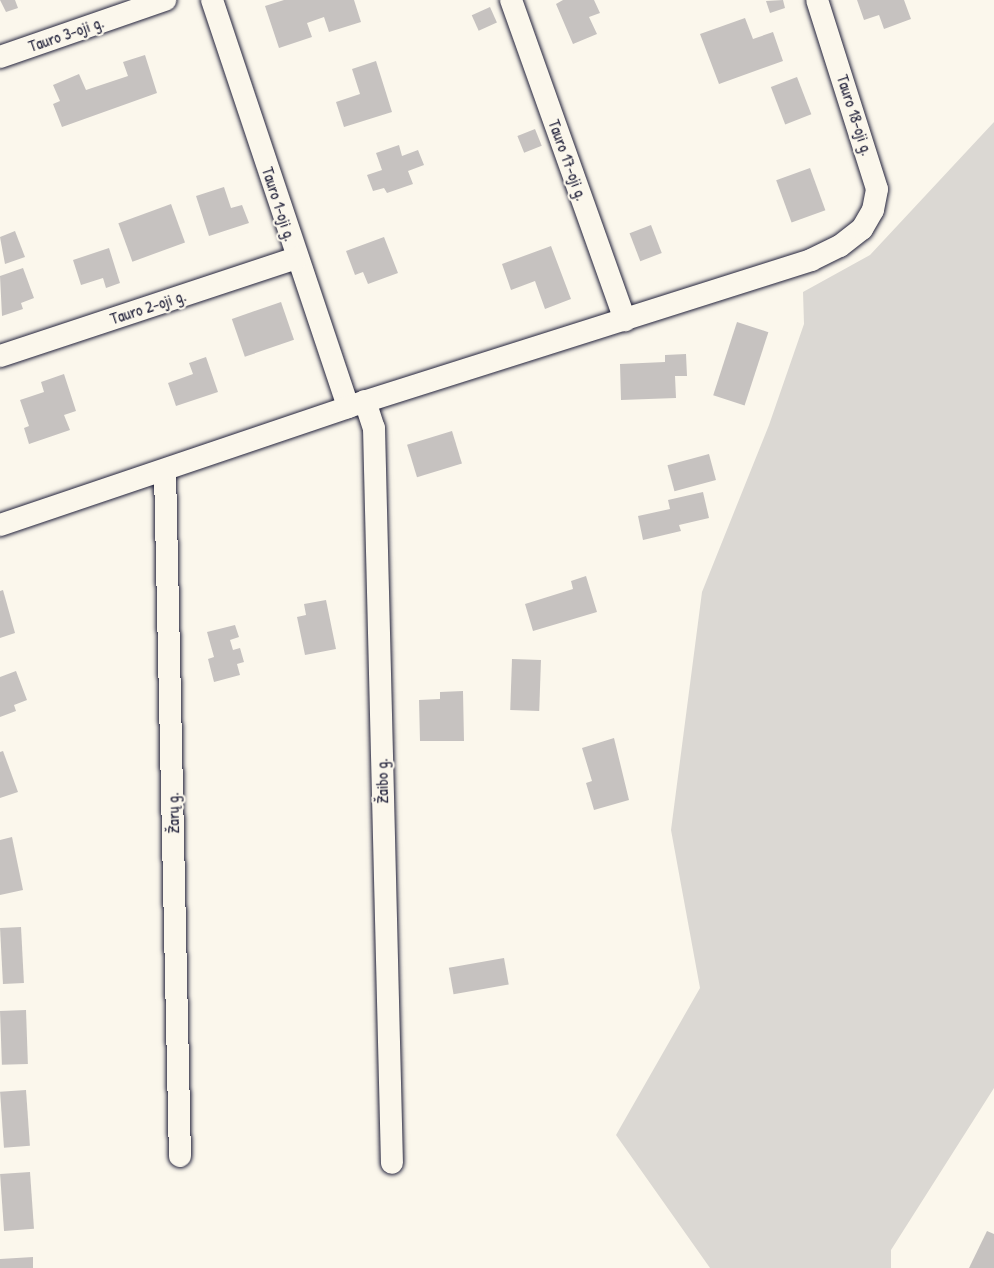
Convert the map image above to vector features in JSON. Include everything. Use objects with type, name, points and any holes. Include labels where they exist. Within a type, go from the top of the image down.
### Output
[{"type":"street","name":"Tauro 3-oji g.","points":[[0,57],[165,0]]},
{"type":"street","name":"Tauro 1-oji g.","points":[[212,0],[297,258],[356,404]]},
{"type":"street","name":"Tauro 17-oji g.","points":[[511,0],[625,320]]},
{"type":"street","name":"Tauro 18-oji g.","points":[[625,320],[811,260],[862,229],[873,210],[877,189],[817,0]]},
{"type":"street","name":"Tauro 2-oji g.","points":[[0,356],[297,258]]},
{"type":"street","points":[[0,525],[165,471],[356,404],[625,320]]},
{"type":"street","name":"Žaibo g.","points":[[356,404],[374,428],[392,1163]]},
{"type":"street","name":"Žarų g.","points":[[165,471],[180,1156]]},
{"type":"shaded area","points":[[994,122],[994,1088],[891,1250],[891,1268],[710,1268],[616,1135],[700,988],[671,830],[702,592],[769,425],[804,324],[803,292],[870,255]]},
{"type":"building","points":[[0,0],[15,0],[18,8],[6,12]]},
{"type":"building","points":[[284,0],[354,0],[361,22],[329,32],[324,17],[307,23],[312,37],[279,48],[265,6]]},
{"type":"building","points":[[563,0],[594,0],[600,13],[589,17],[597,34],[573,44],[556,4]]},
{"type":"building","points":[[783,0],[785,8],[770,13],[766,1]]},
{"type":"building","points":[[857,0],[904,0],[911,19],[884,29],[879,15],[864,20]]},
{"type":"building","points":[[490,7],[497,23],[479,31],[472,15]]},
{"type":"building","points":[[745,18],[753,39],[773,32],[783,61],[719,84],[700,34]]},
{"type":"building","points":[[145,55],[157,93],[62,127],[53,104],[60,101],[53,85],[79,74],[86,90],[128,76],[123,62]]},
{"type":"building","points":[[376,61],[392,112],[344,127],[336,102],[360,94],[352,69]]},
{"type":"building","points":[[797,77],[811,114],[785,124],[771,87]]},
{"type":"building","points":[[535,129],[542,146],[524,153],[517,136]]},
{"type":"building","points":[[399,145],[402,156],[418,150],[424,165],[408,171],[413,184],[387,193],[384,188],[373,191],[367,175],[382,170],[376,153]]},
{"type":"building","points":[[810,168],[825,210],[792,223],[776,180]]},
{"type":"building","points":[[224,187],[231,208],[242,205],[249,223],[209,236],[196,196]]},
{"type":"building","points":[[171,204],[185,243],[132,262],[118,223]]},
{"type":"building","points":[[651,225],[662,253],[640,261],[630,233]]},
{"type":"building","points":[[15,231],[25,257],[5,264],[0,237]]},
{"type":"building","points":[[384,237],[398,273],[368,284],[363,272],[355,275],[346,251]]},
{"type":"building","points":[[551,246],[571,299],[545,309],[535,281],[511,290],[502,264]]},
{"type":"building","points":[[109,248],[120,283],[106,288],[103,278],[81,285],[73,260]]},
{"type":"building","points":[[23,268],[34,298],[21,303],[23,309],[2,316],[0,276]]},
{"type":"building","points":[[281,302],[294,340],[245,357],[232,319]]},
{"type":"building","points":[[737,322],[768,332],[745,405],[713,395]]},
{"type":"building","points":[[686,354],[687,376],[675,376],[676,398],[621,400],[620,364],[665,362],[665,355]]},
{"type":"building","points":[[206,357],[218,392],[176,406],[168,383],[193,374],[189,363]]},
{"type":"building","points":[[64,374],[76,411],[64,415],[70,430],[29,444],[24,428],[29,426],[20,400],[44,392],[41,382]]},
{"type":"building","points":[[452,431],[462,464],[417,477],[407,445]]},
{"type":"building","points":[[709,454],[716,480],[674,491],[667,465]]},
{"type":"building","points":[[703,492],[709,518],[679,525],[681,531],[643,540],[638,516],[670,509],[668,500]]},
{"type":"building","points":[[586,576],[597,612],[533,631],[525,604],[573,589],[571,581]]},
{"type":"building","points":[[3,590],[15,633],[0,638],[0,591]]},
{"type":"building","points":[[326,600],[336,649],[305,655],[297,617],[306,615],[304,604]]},
{"type":"building","points":[[235,625],[239,637],[230,640],[233,650],[240,648],[244,662],[237,664],[240,675],[214,682],[208,659],[214,657],[207,632]]},
{"type":"building","points":[[512,659],[541,660],[539,711],[510,710]]},
{"type":"building","points":[[16,671],[27,700],[14,705],[16,711],[0,717],[0,677]]},
{"type":"building","points":[[463,691],[464,741],[420,741],[419,700],[440,699],[440,692]]},
{"type":"building","points":[[614,738],[629,800],[594,810],[586,783],[592,781],[582,748]]},
{"type":"building","points":[[3,751],[18,792],[0,798],[0,752]]},
{"type":"building","points":[[12,837],[23,890],[0,895],[0,840]]},
{"type":"building","points":[[21,927],[24,983],[3,984],[0,928]]},
{"type":"building","points":[[504,958],[509,985],[454,994],[449,968]]},
{"type":"building","points":[[26,1010],[28,1064],[2,1065],[0,1011]]},
{"type":"building","points":[[26,1090],[30,1146],[4,1148],[0,1092]]},
{"type":"building","points":[[30,1172],[34,1229],[4,1231],[0,1174]]},
{"type":"building","points":[[987,1231],[994,1234],[994,1268],[969,1268]]},
{"type":"building","points":[[33,1257],[33,1268],[0,1268],[0,1259]]}]
